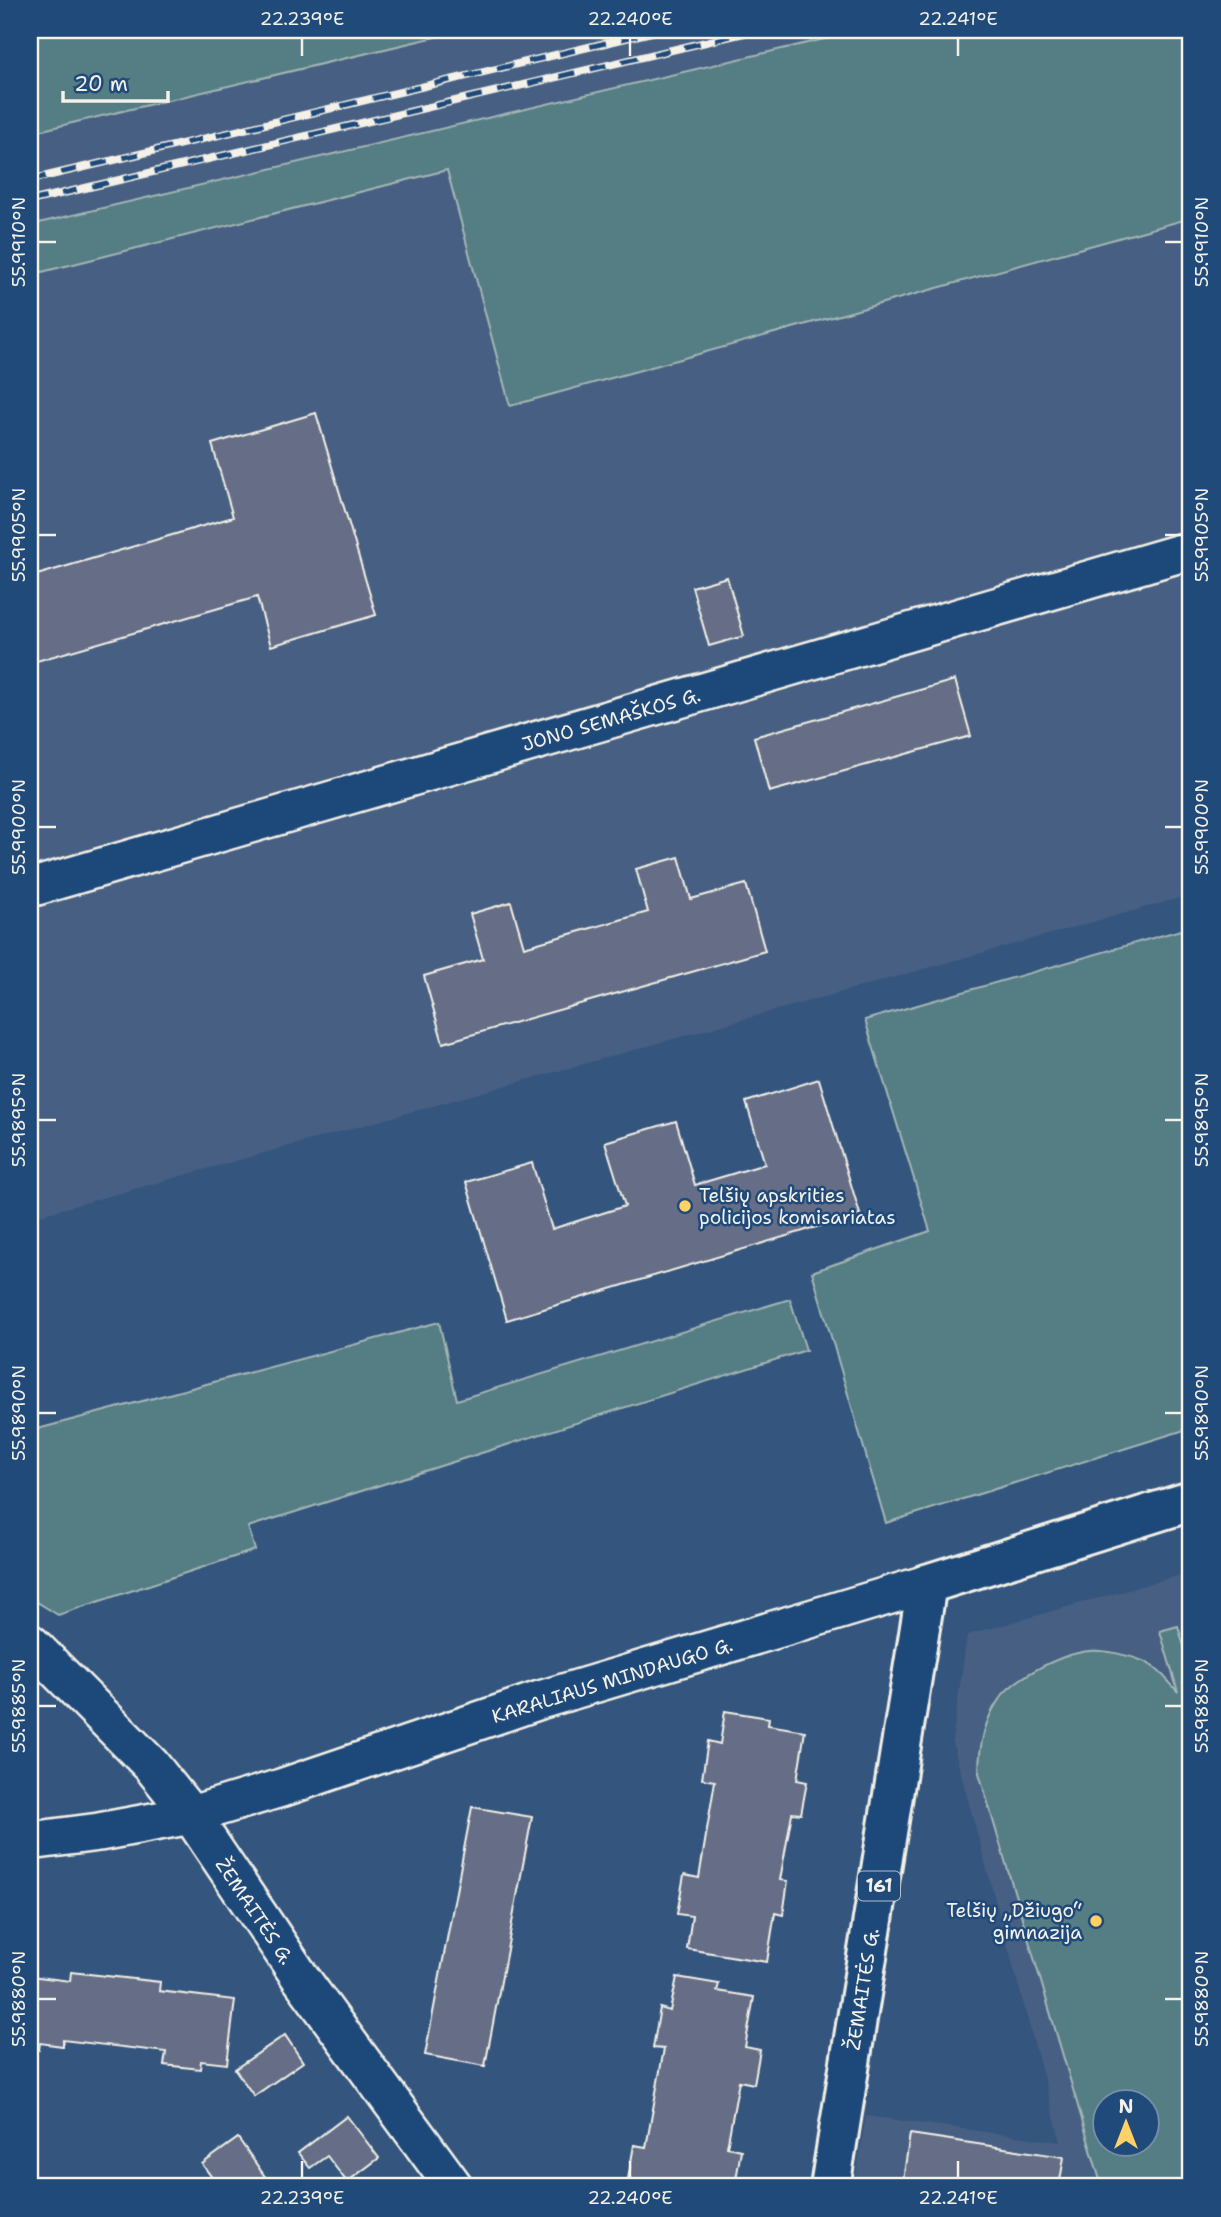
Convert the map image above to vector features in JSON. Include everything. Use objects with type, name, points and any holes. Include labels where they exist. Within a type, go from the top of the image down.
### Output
[{"type":"main road","name":"KARALIAUS MINDAUGO G.","points":[[927,1584],[1191,1501]]},
{"type":"main road","name":"ŽEMAITĖS G.","points":[[830,2187],[927,1584]]},
{"type":"street","name":"JONO SEMAŠKOS G.","points":[[30,888],[1191,550]]},
{"type":"street","name":"KARALIAUS MINDAUGO G.","points":[[30,1841],[99,1832],[191,1815],[281,1788],[540,1700],[927,1584]]},
{"type":"street","name":"ŽEMAITĖS G.","points":[[32,1654],[151,1765],[191,1815],[300,1978],[454,2187]]},
{"type":"shaded area","points":[[465,30],[863,30],[30,225],[30,133]]},
{"type":"shaded area","points":[[447,170],[511,406],[1191,218],[1191,909],[1187,896],[30,1218],[30,275]]},
{"type":"shaded area","name":"Telšių „Džiugo“ gimnazija","points":[[1191,1572],[1191,2187],[854,2187],[866,2116],[1061,2142],[952,1741],[967,1635]]},
{"type":"green space","points":[[30,30],[465,30],[30,133]]},
{"type":"green space","points":[[863,30],[1191,30],[1191,218],[510,406],[447,170],[30,275],[30,225]]},
{"type":"green space","points":[[1191,927],[1191,1428],[886,1523],[812,1272],[930,1231],[865,1020]]},
{"type":"green space","points":[[790,1299],[806,1350],[248,1527],[255,1550],[58,1615],[34,1600],[30,1592],[30,1431],[439,1322],[457,1400]]},
{"type":"green space","name":"Telšių „Džiugo“ gimnazija","points":[[1178,1626],[1191,1670],[1191,2187],[1102,2187],[1093,2158],[1162,2158],[1162,2088],[1092,2088],[1092,2153],[979,1773],[980,1755],[989,1718],[1005,1692],[1039,1668],[1066,1656],[1096,1651],[1137,1659],[1158,1671],[1178,1692],[1160,1631]]},
{"type":"building","points":[[316,413],[376,615],[271,646],[257,597],[30,663],[30,577],[233,517],[212,444]]},
{"type":"building","points":[[727,577],[744,636],[709,646],[692,587]]},
{"type":"building","points":[[955,680],[971,736],[769,792],[754,737]]},
{"type":"building","points":[[679,857],[691,899],[746,884],[765,951],[443,1043],[424,976],[483,959],[470,914],[511,902],[524,947],[648,912],[636,869]]},
{"type":"building","points":[[819,1079],[860,1214],[507,1320],[466,1182],[532,1163],[552,1229],[625,1206],[605,1142],[676,1121],[695,1185],[765,1164],[746,1102]]},
{"type":"building","points":[[725,1711],[769,1718],[768,1725],[805,1731],[797,1780],[807,1782],[801,1814],[792,1813],[780,1880],[788,1881],[783,1915],[775,1913],[767,1962],[687,1949],[692,1916],[677,1914],[684,1875],[699,1878],[715,1781],[702,1779],[708,1741],[720,1744]]},
{"type":"building","points":[[472,1807],[532,1817],[485,2066],[425,2055]]},
{"type":"building","points":[[71,1972],[160,1982],[159,1991],[235,2000],[227,2064],[201,2061],[200,2069],[164,2065],[166,2052],[63,2040],[63,2046],[40,2043],[39,2050],[30,2049],[30,1976],[70,1981]]},
{"type":"building","points":[[677,1977],[719,1984],[717,1991],[754,1997],[745,2047],[760,2050],[754,2084],[739,2081],[727,2147],[741,2150],[735,2186],[720,2184],[720,2187],[639,2187],[640,2181],[628,2179],[634,2145],[646,2147],[664,2049],[653,2048],[660,2008],[670,2011]]},
{"type":"building","points":[[285,2035],[303,2062],[254,2096],[235,2069]]},
{"type":"building","points":[[347,2116],[379,2158],[347,2182],[327,2156],[310,2168],[298,2153]]},
{"type":"building","points":[[910,2134],[1064,2157],[1059,2187],[902,2187]]},
{"type":"building","points":[[238,2138],[266,2178],[253,2187],[219,2187],[202,2164]]},
{"type":"railway","points":[[30,180],[660,30]]},
{"type":"railway","points":[[30,201],[757,30]]},
{"type":"place","name":"Telšių apskrities policijos komisariatas","points":[[685,1206]]},
{"type":"place","name":"Telšių „Džiugo“ gimnazija","points":[[1096,1921]]}]
